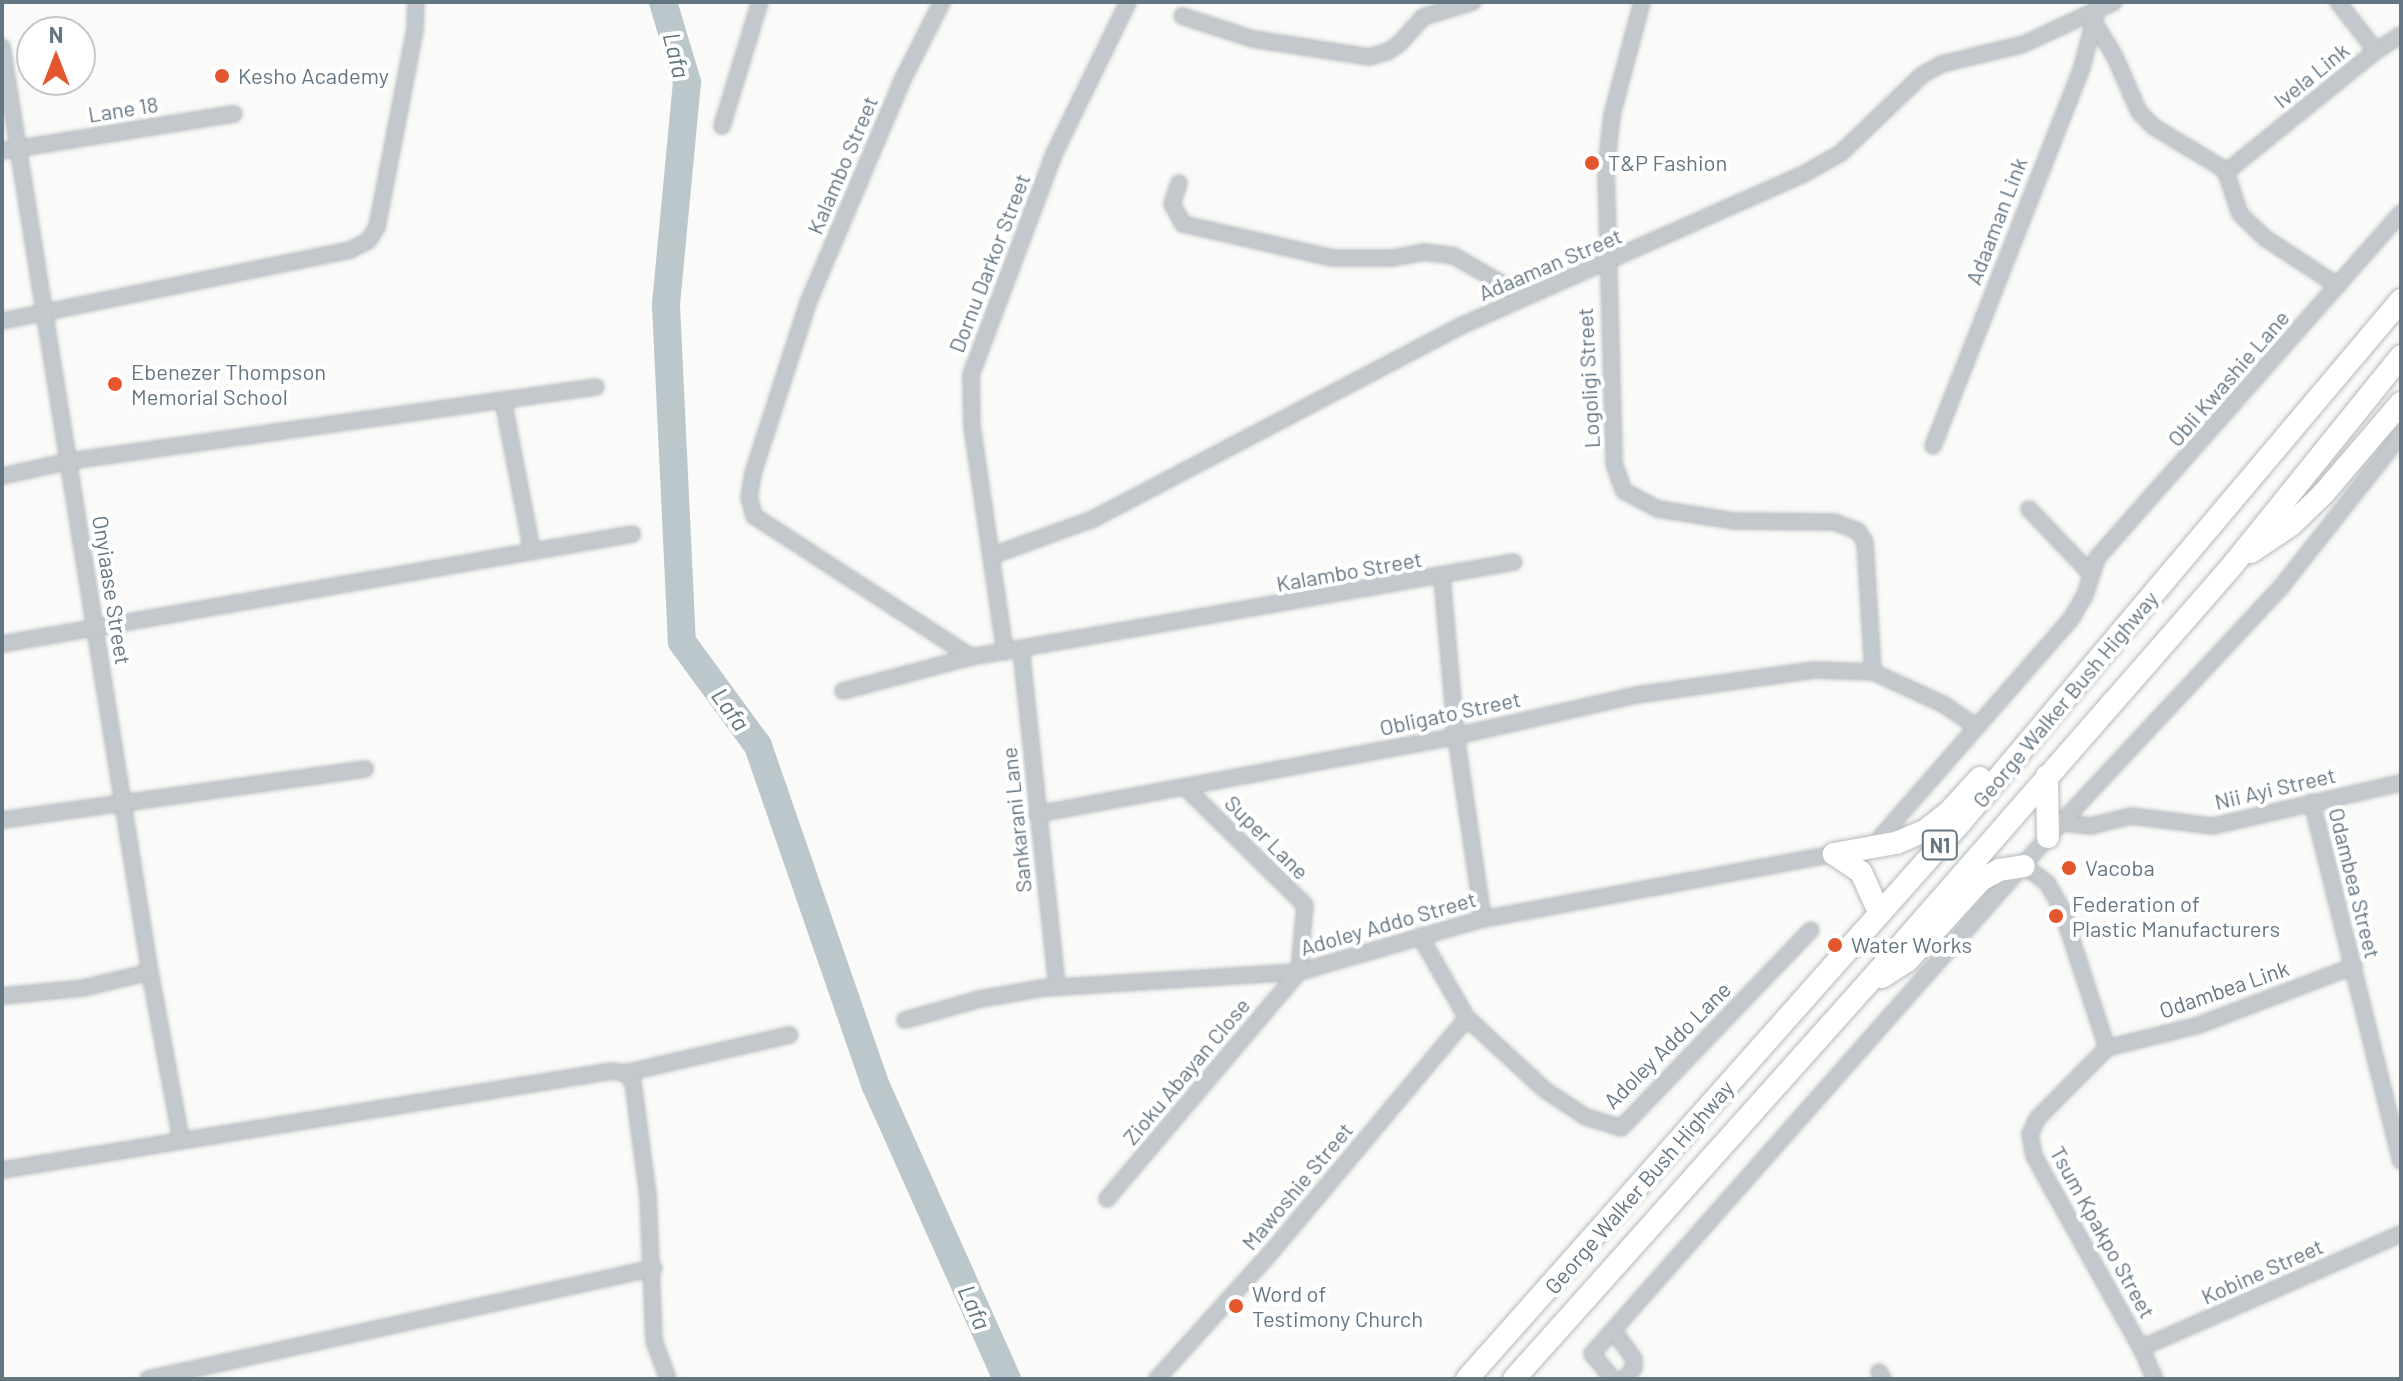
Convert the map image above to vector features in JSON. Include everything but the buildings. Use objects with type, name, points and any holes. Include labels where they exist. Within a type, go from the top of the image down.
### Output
[{"type":"highway","name":"George Walker Bush Highway","points":[[1467,1379],[1961,822],[2401,300]]},
{"type":"highway","name":"George Walker Bush Highway","points":[[1514,1379],[1867,984],[2231,567],[2401,356]]},
{"type":"highway","points":[[2231,567],[2291,525],[2324,493],[2401,403]]},
{"type":"highway","points":[[1834,854],[1896,843],[1926,830],[1949,812],[2082,662],[2122,632]]},
{"type":"highway","points":[[2047,776],[2056,830]]},
{"type":"highway","points":[[1834,854],[1861,872],[1879,912]]},
{"type":"highway","points":[[1867,984],[1907,961],[1981,880],[1999,870],[2024,866]]},
{"type":"street","points":[[2,321],[350,250],[368,241],[377,227],[415,29],[416,2]]},
{"type":"street","points":[[722,126],[760,2]]},
{"type":"street","name":"Kalambo Street","points":[[942,2],[903,79],[808,303],[753,473],[749,497],[754,516],[971,657]]},
{"type":"street","name":"Dornu Darkor Street","points":[[1005,652],[972,426],[971,375],[1054,154],[1128,2]]},
{"type":"street","points":[[1182,16],[1253,39],[1369,57],[1387,52],[1399,44],[1423,17],[1473,2]]},
{"type":"street","name":"Logoligi Street","points":[[1642,2],[1612,115],[1606,169],[1606,265],[1614,464],[1624,491],[1658,509],[1735,521],[1834,522],[1858,531],[1865,542],[1873,672]]},
{"type":"street","name":"Adaaman Street","points":[[991,556],[1104,513],[1341,388],[1525,297],[1727,211],[1841,153],[1922,75],[1942,64],[2024,44],[2095,16],[2114,2]]},
{"type":"street","name":"Ivela Link","points":[[2226,172],[2376,51],[2338,2]]},
{"type":"street","points":[[2095,16],[2139,112],[2154,127],[2226,172],[2240,214],[2265,238],[2338,286]]},
{"type":"street","name":"Adaaman Link","points":[[1933,446],[2082,67],[2095,16]]},
{"type":"street","points":[[2376,51],[2401,35]]},
{"type":"street","name":"Onyiaase Street","points":[[2,47],[47,312],[150,972],[181,1139]]},
{"type":"street","name":"Lane 18","points":[[2,151],[234,114]]},
{"type":"street","points":[[1179,183],[1172,204],[1183,224],[1333,258],[1393,258],[1423,252],[1454,256],[1525,297]]},
{"type":"street","name":"Obli Kwashie Lane","points":[[2090,573],[2097,558],[2401,213]]},
{"type":"street","points":[[2,476],[70,461],[596,387]]},
{"type":"street","points":[[503,400],[532,551]]},
{"type":"street","points":[[1613,1379],[1592,1354],[2056,830],[2281,587],[2401,435]]},
{"type":"street","points":[[1872,847],[2071,619],[2085,595],[2090,573],[2029,509]]},
{"type":"street","points":[[2,644],[632,534]]},
{"type":"street","points":[[1442,577],[1514,562]]},
{"type":"street","name":"Kalambo Street","points":[[843,691],[971,657],[1442,577],[1456,736],[1483,919]]},
{"type":"street","name":"Sankarani Lane","points":[[1021,649],[1057,987]]},
{"type":"street","name":"Obligato Street","points":[[1037,814],[1456,736],[1636,695],[1814,670],[1873,672]]},
{"type":"street","points":[[1873,672],[1943,704],[1977,727]]},
{"type":"street","points":[[2,820],[365,769]]},
{"type":"street","name":"Nii Ayi Street","points":[[2056,830],[2091,826],[2131,816],[2213,826],[2401,783]]},
{"type":"street","name":"Super Lane","points":[[1185,787],[1305,905],[1299,972]]},
{"type":"street","name":"Odambea Street","points":[[2312,802],[2401,1161]]},
{"type":"street","name":"Adoley Addo Street","points":[[905,1020],[980,999],[1057,987],[1299,972],[1483,919],[1834,854]]},
{"type":"street","points":[[2024,866],[2047,883],[2061,907],[2107,1048]]},
{"type":"street","name":"Adoley Addo Lane","points":[[1420,936],[1467,1018],[1545,1090],[1586,1117],[1621,1128],[1811,930]]},
{"type":"street","name":"Odambea Link","points":[[2107,1048],[2199,1025],[2354,966]]},
{"type":"street","points":[[2,996],[83,988],[150,972]]},
{"type":"street","name":"Zioku Abayan Close","points":[[1107,1199],[1299,972]]},
{"type":"street","name":"Mawoshie Street","points":[[1157,1379],[1273,1250],[1467,1018]]},
{"type":"street","points":[[2,1170],[612,1071],[625,1073],[790,1035]]},
{"type":"street","name":"Tsum Kpakpo Street","points":[[2107,1048],[2037,1119],[2030,1135],[2034,1156],[2141,1348],[2155,1379]]},
{"type":"street","points":[[625,1073],[633,1082],[654,1268],[651,1315],[654,1341],[668,1379]]},
{"type":"street","name":"Kobine Street","points":[[2141,1348],[2401,1234]]},
{"type":"street","points":[[148,1379],[654,1268]]},
{"type":"street","points":[[1613,1330],[1628,1346],[1635,1361],[1624,1379]]},
{"type":"waterway","name":"Lafa","points":[[663,2],[687,82],[666,305],[682,642],[758,746],[875,1084],[1007,1379]]},
{"type":"place","name":"Kesho Academy","points":[[222,76]]},
{"type":"place","name":"T&P Fashion","points":[[1592,163]]},
{"type":"place","name":"Ebenezer Thompson Memorial School","points":[[115,384]]},
{"type":"place","name":"Vacoba","points":[[2069,868]]},
{"type":"place","name":"Federation of Plastic Manufacturers","points":[[2056,916]]},
{"type":"place","name":"Water Works","points":[[1835,945]]},
{"type":"place","name":"Word of Testimony Church","points":[[1236,1306]]}]
